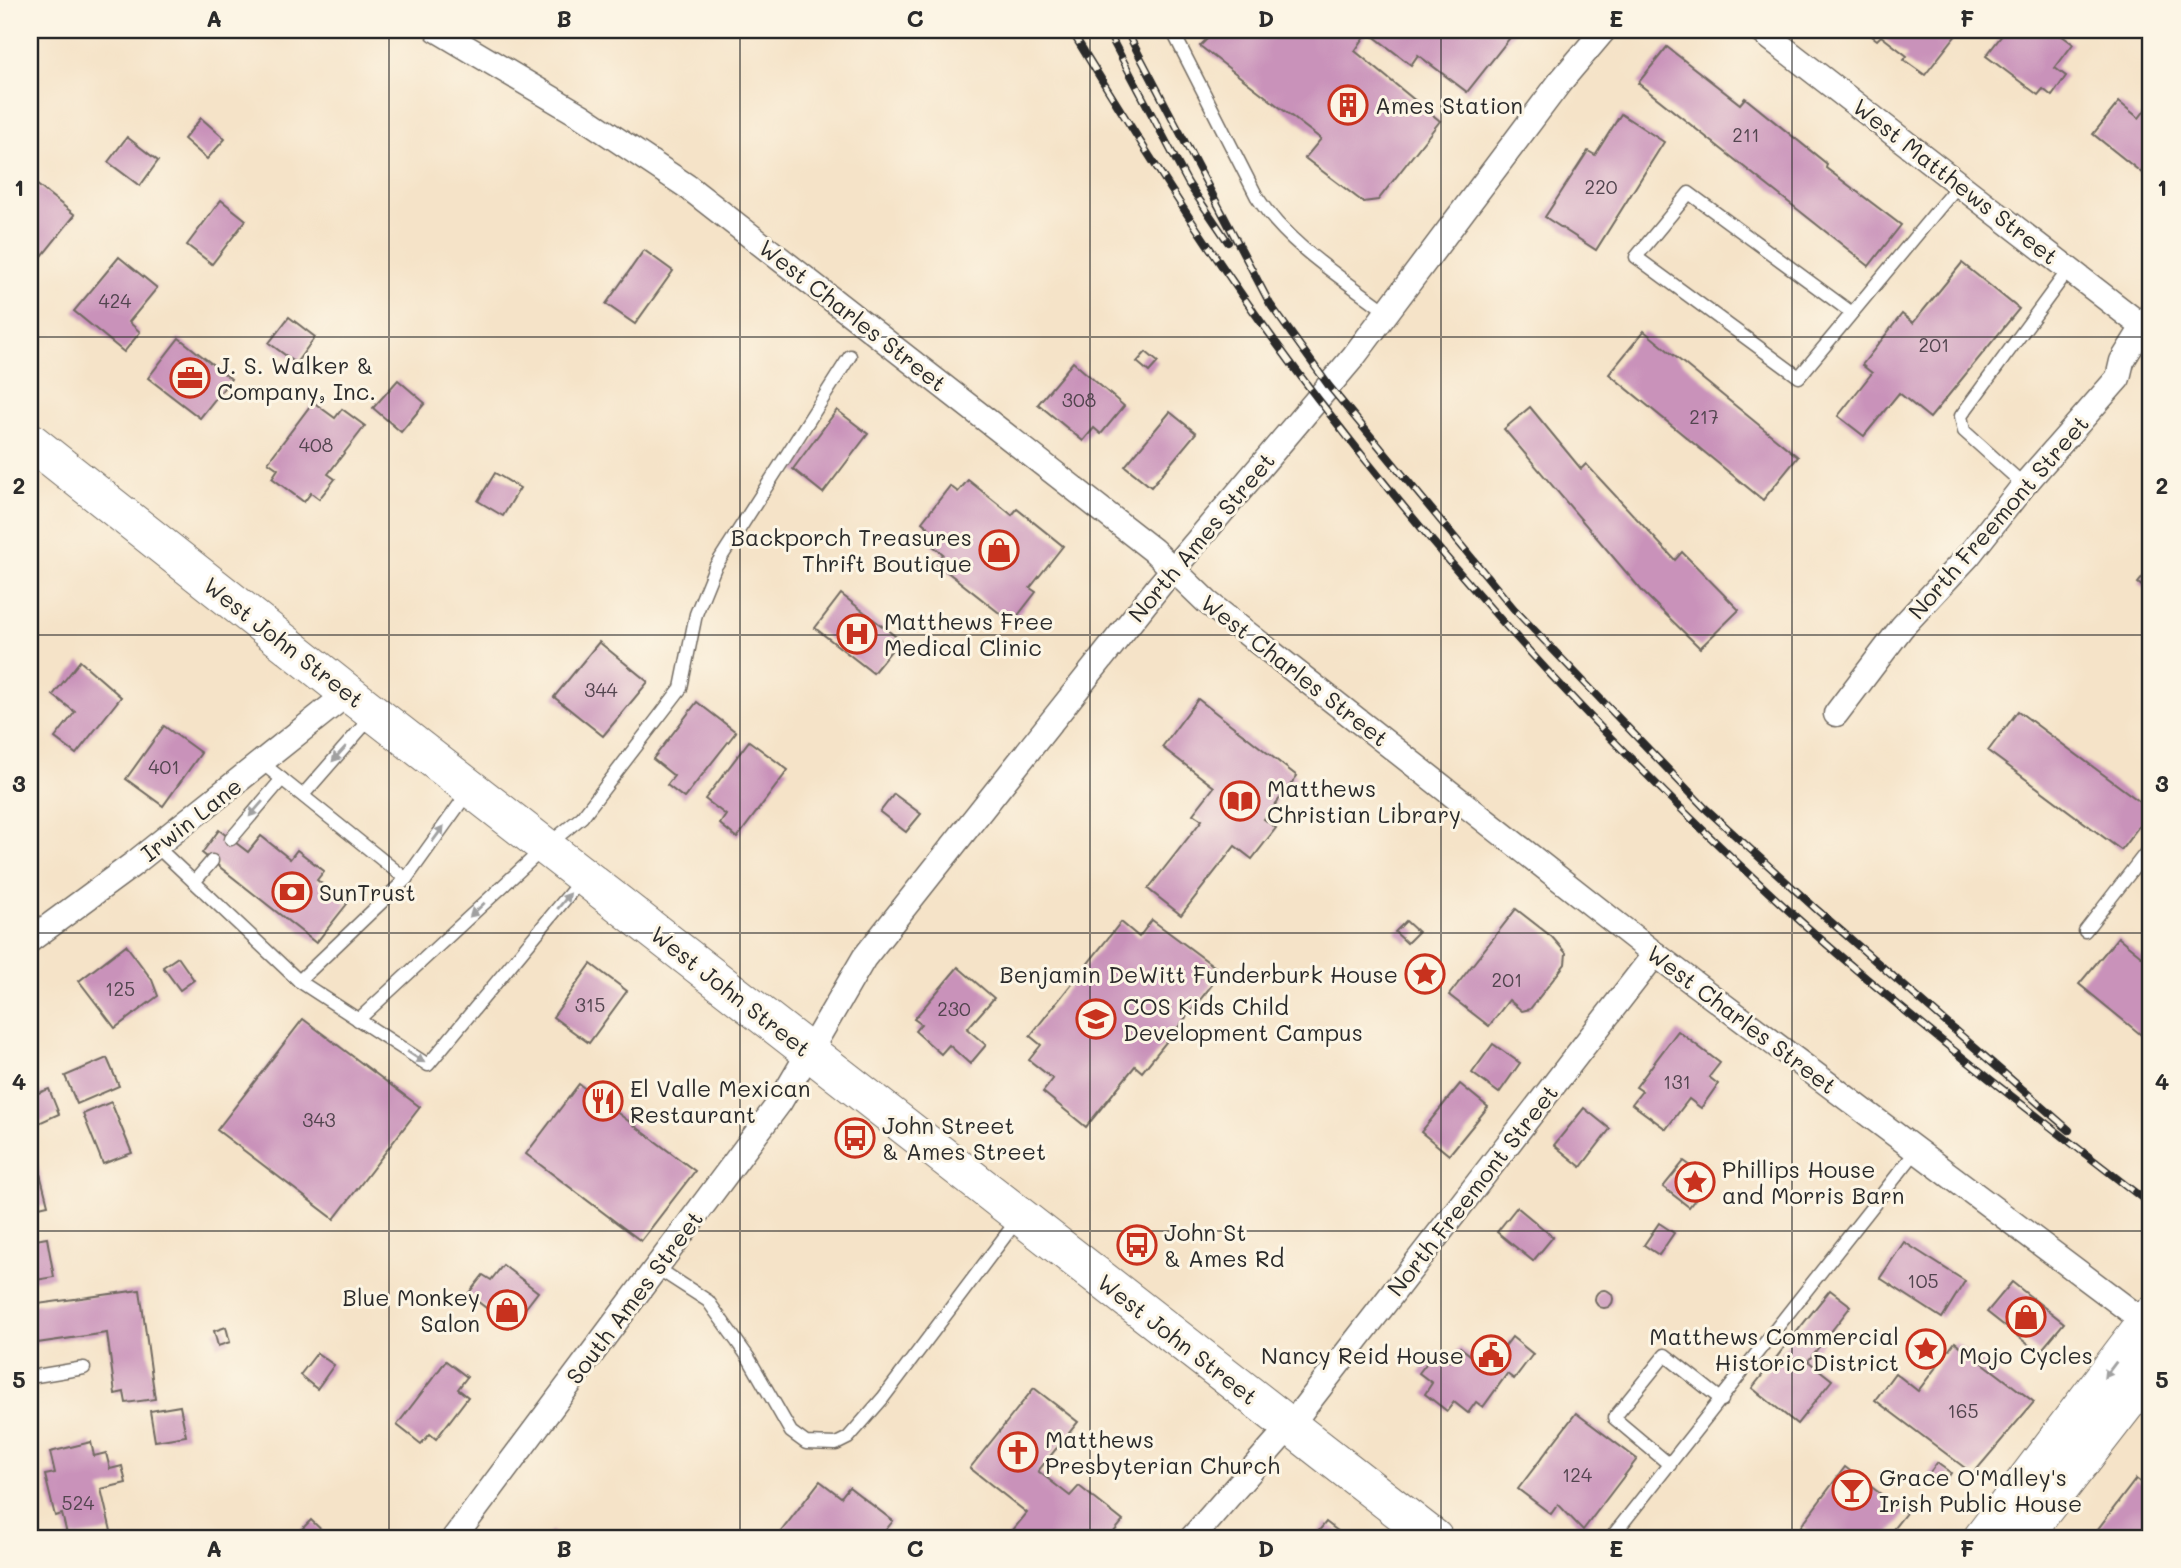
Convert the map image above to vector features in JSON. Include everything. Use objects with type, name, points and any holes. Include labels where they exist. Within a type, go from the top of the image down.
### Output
[{"type":"main road","name":"West John Street","points":[[30,441],[471,789],[1434,1538]]},
{"type":"main road","points":[[1982,1538],[2148,1319]]},
{"type":"main road","points":[[2022,1538],[2151,1372]]},
{"type":"street","name":"West Charles Street","points":[[437,30],[580,115],[688,187],[1153,550],[1207,602],[1655,954],[1917,1150],[2098,1290],[2148,1319]]},
{"type":"street","name":"North Ames Street","points":[[809,1052],[864,958],[1173,569],[1353,356],[1560,82],[1604,30]]},
{"type":"street","name":"West Matthews Street","points":[[1760,30],[2069,269],[2148,325]]},
{"type":"street","name":"North Freemont Street","points":[[1836,714],[1902,628],[1969,555],[2024,485],[2118,378],[2122,361],[2148,325]]},
{"type":"street","name":"Irwin Lane","points":[[30,940],[262,763],[361,703]]},
{"type":"street","name":"North Freemont Street","points":[[1192,1538],[1290,1426],[1655,954]]},
{"type":"street","name":"South Ames Street","points":[[454,1538],[780,1102],[809,1052]]},
{"type":"lane","points":[[1172,30],[1257,197],[1273,222],[1291,240],[1387,312]]},
{"type":"lane","points":[[1852,313],[1689,193],[1636,257],[1799,377],[1959,184]]},
{"type":"lane","points":[[2024,485],[1964,431],[1961,416],[2069,269]]},
{"type":"lane","points":[[358,1020],[545,846],[582,817],[681,688],[696,614],[715,567],[850,356]]},
{"type":"lane","points":[[303,795],[361,703]]},
{"type":"lane","points":[[262,763],[406,879]]},
{"type":"lane","points":[[231,839],[282,779]]},
{"type":"lane","points":[[299,981],[406,879],[471,789]]},
{"type":"lane","points":[[156,846],[299,981],[428,1065],[584,877]]},
{"type":"lane","points":[[2085,931],[2151,846]]},
{"type":"lane","points":[[194,882],[212,861]]},
{"type":"lane","points":[[1611,1538],[1917,1150]]},
{"type":"lane","points":[[657,1268],[708,1301],[748,1357],[792,1432],[806,1443],[836,1444],[848,1438],[883,1398],[1020,1216]]},
{"type":"lane","points":[[1670,1465],[1614,1418],[1665,1354],[1722,1399]]},
{"type":"lane","points":[[30,1377],[84,1368]]},
{"type":"building","name":"Ames Station","points":[[1216,30],[1516,30],[1467,92],[1418,55],[1411,65],[1368,32],[1355,51],[1440,121],[1378,200],[1363,202],[1305,158],[1321,139],[1200,46]]},
{"type":"building","points":[[1864,30],[1960,30],[1925,75],[1904,60],[1907,56],[1881,36],[1877,40]]},
{"type":"building","points":[[2006,30],[2025,30],[2033,35],[2038,30],[2054,30],[2073,44],[2055,68],[2066,76],[2052,96],[2043,89],[2038,95],[1986,56]]},
{"type":"building","points":[[1667,47],[1740,104],[1745,98],[1827,164],[1826,168],[1901,225],[1869,266],[1638,83]]},
{"type":"building","points":[[2119,102],[2139,118],[2146,109],[2151,113],[2151,168],[2148,166],[2142,173],[2093,134]]},
{"type":"building","points":[[1621,114],[1664,142],[1596,250],[1545,217],[1588,151],[1595,155]]},
{"type":"building","points":[[201,118],[225,139],[207,159],[184,139]]},
{"type":"building","points":[[127,137],[158,161],[140,186],[108,162]]},
{"type":"building","points":[[31,180],[75,215],[30,271],[30,182]]},
{"type":"building","points":[[221,200],[246,220],[212,264],[187,245]]},
{"type":"building","points":[[644,250],[673,271],[635,324],[606,304]]},
{"type":"building","points":[[119,257],[157,288],[129,322],[140,332],[124,352],[74,311]]},
{"type":"building","points":[[1962,263],[2019,309],[1930,418],[1899,393],[1864,436],[1838,416],[1872,373],[1862,365],[1902,314],[1913,323]]},
{"type":"building","points":[[289,317],[315,337],[296,363],[269,343]]},
{"type":"building","points":[[1644,331],[1798,457],[1763,500],[1609,374]]},
{"type":"building","name":"J. S. Walker & Company, Inc.","points":[[179,338],[231,379],[200,418],[148,378]]},
{"type":"building","points":[[1146,352],[1158,362],[1149,372],[1137,362]]},
{"type":"building","points":[[1073,362],[1124,406],[1101,434],[1094,428],[1083,441],[1038,404]]},
{"type":"building","points":[[398,380],[425,403],[401,432],[373,408]]},
{"type":"building","points":[[313,402],[335,418],[342,409],[365,426],[328,474],[335,479],[319,499],[311,493],[304,502],[272,478],[278,469],[268,462]]},
{"type":"building","points":[[1530,407],[1581,469],[1586,464],[1675,560],[1682,552],[1739,610],[1700,648],[1643,592],[1504,429]]},
{"type":"building","points":[[837,410],[868,434],[823,493],[793,469]]},
{"type":"building","points":[[1170,412],[1196,433],[1151,487],[1125,466]]},
{"type":"building","points":[[495,473],[520,488],[503,516],[478,501]]},
{"type":"building","name":"Backporch Treasures Thrift Boutique","points":[[968,480],[1012,515],[1017,509],[1063,546],[1030,588],[1036,592],[1012,623],[936,563],[943,554],[922,537],[929,528],[922,522],[950,486],[958,492]]},
{"type":"building","points":[[2151,567],[2151,593],[2138,583]]},
{"type":"building","name":"Matthews Free Medical Clinic","points":[[841,594],[900,640],[873,673],[815,628]]},
{"type":"building","points":[[599,642],[648,682],[603,736],[554,697]]},
{"type":"building","points":[[80,661],[121,697],[76,754],[55,738],[75,712],[53,695]]},
{"type":"building","name":"Matthews Christian Library","points":[[1198,699],[1297,776],[1264,819],[1276,828],[1252,859],[1235,846],[1181,915],[1148,889],[1202,820],[1193,814],[1214,787],[1162,747]]},
{"type":"building","points":[[697,702],[736,732],[684,798],[667,785],[674,776],[653,759]]},
{"type":"building","points":[[2018,711],[2151,810],[2121,850],[1988,751]]},
{"type":"building","points":[[164,726],[201,753],[163,806],[126,779]]},
{"type":"building","points":[[749,741],[788,770],[737,838],[720,824],[726,815],[705,799]]},
{"type":"building","points":[[894,794],[921,814],[906,832],[880,812]]},
{"type":"building","name":"SunTrust","points":[[219,830],[248,852],[261,836],[290,859],[297,850],[324,871],[317,880],[347,904],[316,943],[202,853]]},
{"type":"building","points":[[1516,909],[1552,937],[1566,953],[1565,964],[1530,1009],[1522,1011],[1509,1000],[1489,1026],[1449,995]]},
{"type":"building","points":[[1152,920],[1215,967],[1205,979],[1212,985],[1142,1072],[1135,1066],[1086,1127],[1043,1092],[1053,1079],[1029,1060],[1041,1045],[1030,1036],[1121,922],[1139,937]]},
{"type":"building","points":[[1406,921],[1418,932],[1407,943],[1395,932]]},
{"type":"building","points":[[2118,937],[2151,964],[2151,1043],[2079,984]]},
{"type":"building","points":[[126,945],[152,980],[158,996],[115,1028],[79,981]]},
{"type":"building","points":[[178,957],[194,980],[180,990],[163,967]]},
{"type":"building","points":[[591,964],[627,991],[589,1043],[553,1017]]},
{"type":"building","points":[[958,967],[994,998],[967,1029],[986,1045],[970,1064],[949,1045],[941,1054],[915,1031],[921,1024],[914,1019]]},
{"type":"building","points":[[303,1019],[420,1107],[334,1219],[217,1130]]},
{"type":"building","points":[[1678,1031],[1720,1063],[1709,1077],[1718,1084],[1701,1108],[1689,1099],[1666,1129],[1632,1104],[1642,1091],[1636,1087]]},
{"type":"building","points":[[1493,1044],[1520,1063],[1499,1093],[1472,1073]]},
{"type":"building","points":[[107,1058],[119,1086],[77,1104],[65,1076]]},
{"type":"building","points":[[579,1084],[695,1171],[641,1241],[526,1154]]},
{"type":"building","points":[[1460,1084],[1488,1107],[1449,1155],[1421,1132]]},
{"type":"building","points":[[49,1089],[59,1114],[30,1127],[30,1096]]},
{"type":"building","points":[[111,1102],[132,1153],[103,1164],[83,1114]]},
{"type":"building","points":[[1584,1108],[1610,1129],[1581,1167],[1554,1145]]},
{"type":"building","points":[[34,1150],[48,1205],[30,1209],[30,1151]]},
{"type":"building","points":[[1684,1161],[1710,1180],[1689,1207],[1663,1187]]},
{"type":"building","points":[[1517,1207],[1553,1237],[1533,1261],[1497,1232]]},
{"type":"building","points":[[1659,1223],[1674,1233],[1659,1255],[1644,1245]]},
{"type":"building","points":[[47,1238],[54,1277],[30,1281],[30,1241]]},
{"type":"building","points":[[1904,1242],[1965,1281],[1942,1318],[1880,1278]]},
{"type":"building","name":"Blue Monkey Salon","points":[[503,1265],[538,1292],[511,1327],[468,1294],[483,1275],[491,1280]]},
{"type":"building","name":"Mojo Cycles","points":[[2012,1282],[2064,1323],[2039,1353],[1987,1312]]},
{"type":"building","points":[[140,1290],[155,1399],[126,1403],[124,1392],[115,1394],[107,1333],[30,1344],[30,1305]]},
{"type":"building","points":[[1604,1290],[1610,1293],[1613,1299],[1610,1305],[1604,1308],[1598,1305],[1595,1299],[1598,1293]]},
{"type":"building","points":[[1830,1290],[1851,1306],[1808,1361],[1832,1380],[1797,1424],[1752,1388]]},
{"type":"building","points":[[226,1327],[230,1342],[218,1346],[214,1331]]},
{"type":"building","points":[[1512,1337],[1533,1354],[1514,1379],[1507,1374],[1483,1407],[1476,1402],[1468,1413],[1454,1402],[1447,1411],[1425,1394],[1432,1383],[1419,1373],[1436,1351],[1449,1361],[1460,1347],[1474,1358],[1486,1342],[1500,1353]]},
{"type":"building","points":[[1955,1342],[2034,1402],[1973,1474],[1875,1400],[1895,1373],[1918,1391]]},
{"type":"building","points":[[317,1353],[334,1365],[317,1389],[300,1375]]},
{"type":"building","points":[[446,1361],[467,1377],[458,1389],[468,1397],[436,1439],[430,1434],[421,1444],[397,1425]]},
{"type":"building","name":"Matthews Presbyterian Church","points":[[1034,1388],[1078,1422],[1038,1471],[1070,1496],[1079,1486],[1123,1521],[1109,1538],[1010,1538],[1008,1536],[1027,1513],[970,1468]]},
{"type":"building","points":[[180,1406],[186,1436],[155,1441],[150,1411]]},
{"type":"building","points":[[1576,1413],[1637,1459],[1583,1530],[1558,1504],[1551,1514],[1518,1489]]},
{"type":"building","points":[[91,1442],[94,1456],[106,1453],[110,1469],[122,1466],[126,1483],[101,1489],[111,1531],[68,1538],[62,1514],[55,1516],[45,1475],[55,1473],[50,1452]]},
{"type":"building","points":[[1937,1463],[1951,1473],[1942,1486],[1928,1475]]},
{"type":"building","name":"Grace O'Malley's Irish Public House","points":[[1845,1467],[1906,1513],[1886,1538],[1817,1538],[1801,1526]]},
{"type":"building","points":[[2136,1479],[2151,1490],[2151,1538],[2091,1538]]},
{"type":"building","points":[[820,1481],[841,1497],[849,1487],[893,1521],[885,1531],[895,1538],[776,1538]]},
{"type":"building","points":[[311,1520],[330,1538],[293,1538]]},
{"type":"building","points":[[1326,1522],[1347,1538],[1313,1538]]},
{"type":"building","points":[[550,1531],[562,1538],[545,1538]]},
{"type":"building","points":[[1638,1531],[1648,1538],[1633,1538]]},
{"type":"railway","points":[[1071,30],[1190,218],[1285,355],[1370,466],[1479,596],[1536,659],[1714,841],[1821,939],[1961,1056],[2151,1205]]},
{"type":"railway","points":[[1107,30],[1188,183],[1228,242]]},
{"type":"railway","points":[[1126,30],[1270,304],[1329,386],[1514,609],[1704,807],[2069,1130]]},
{"type":"place","name":"Ames Station","points":[[1348,105]]},
{"type":"place","name":"J. S. Walker & Company, Inc.","points":[[190,378]]},
{"type":"place","name":"Backporch Treasures Thrift Boutique","points":[[999,550]]},
{"type":"place","name":"Matthews Free Medical Clinic","points":[[857,634]]},
{"type":"place","name":"Matthews Christian Library","points":[[1240,801]]},
{"type":"place","name":"SunTrust","points":[[292,892]]},
{"type":"place","name":"Benjamin DeWitt Funderburk House","points":[[1425,974]]},
{"type":"place","name":"COS Kids Child Development Campus","points":[[1096,1019]]},
{"type":"place","name":"El Valle Mexican Restaurant","points":[[603,1101]]},
{"type":"place","name":"John Street & Ames Street","points":[[855,1138]]},
{"type":"place","name":"Phillips House and Morris Barn","points":[[1695,1182]]},
{"type":"place","name":"John St & Ames Rd","points":[[1137,1245]]},
{"type":"place","name":"Blue Monkey Salon","points":[[507,1310]]},
{"type":"place","name":"Mojo Cycles","points":[[2026,1317]]},
{"type":"place","name":"Matthews Commercial Historic District","points":[[1926,1349]]},
{"type":"place","name":"Nancy Reid House","points":[[1491,1355]]},
{"type":"place","name":"Matthews Presbyterian Church","points":[[1018,1452]]},
{"type":"place","name":"Grace O'Malley's Irish Public House","points":[[1852,1490]]}]
